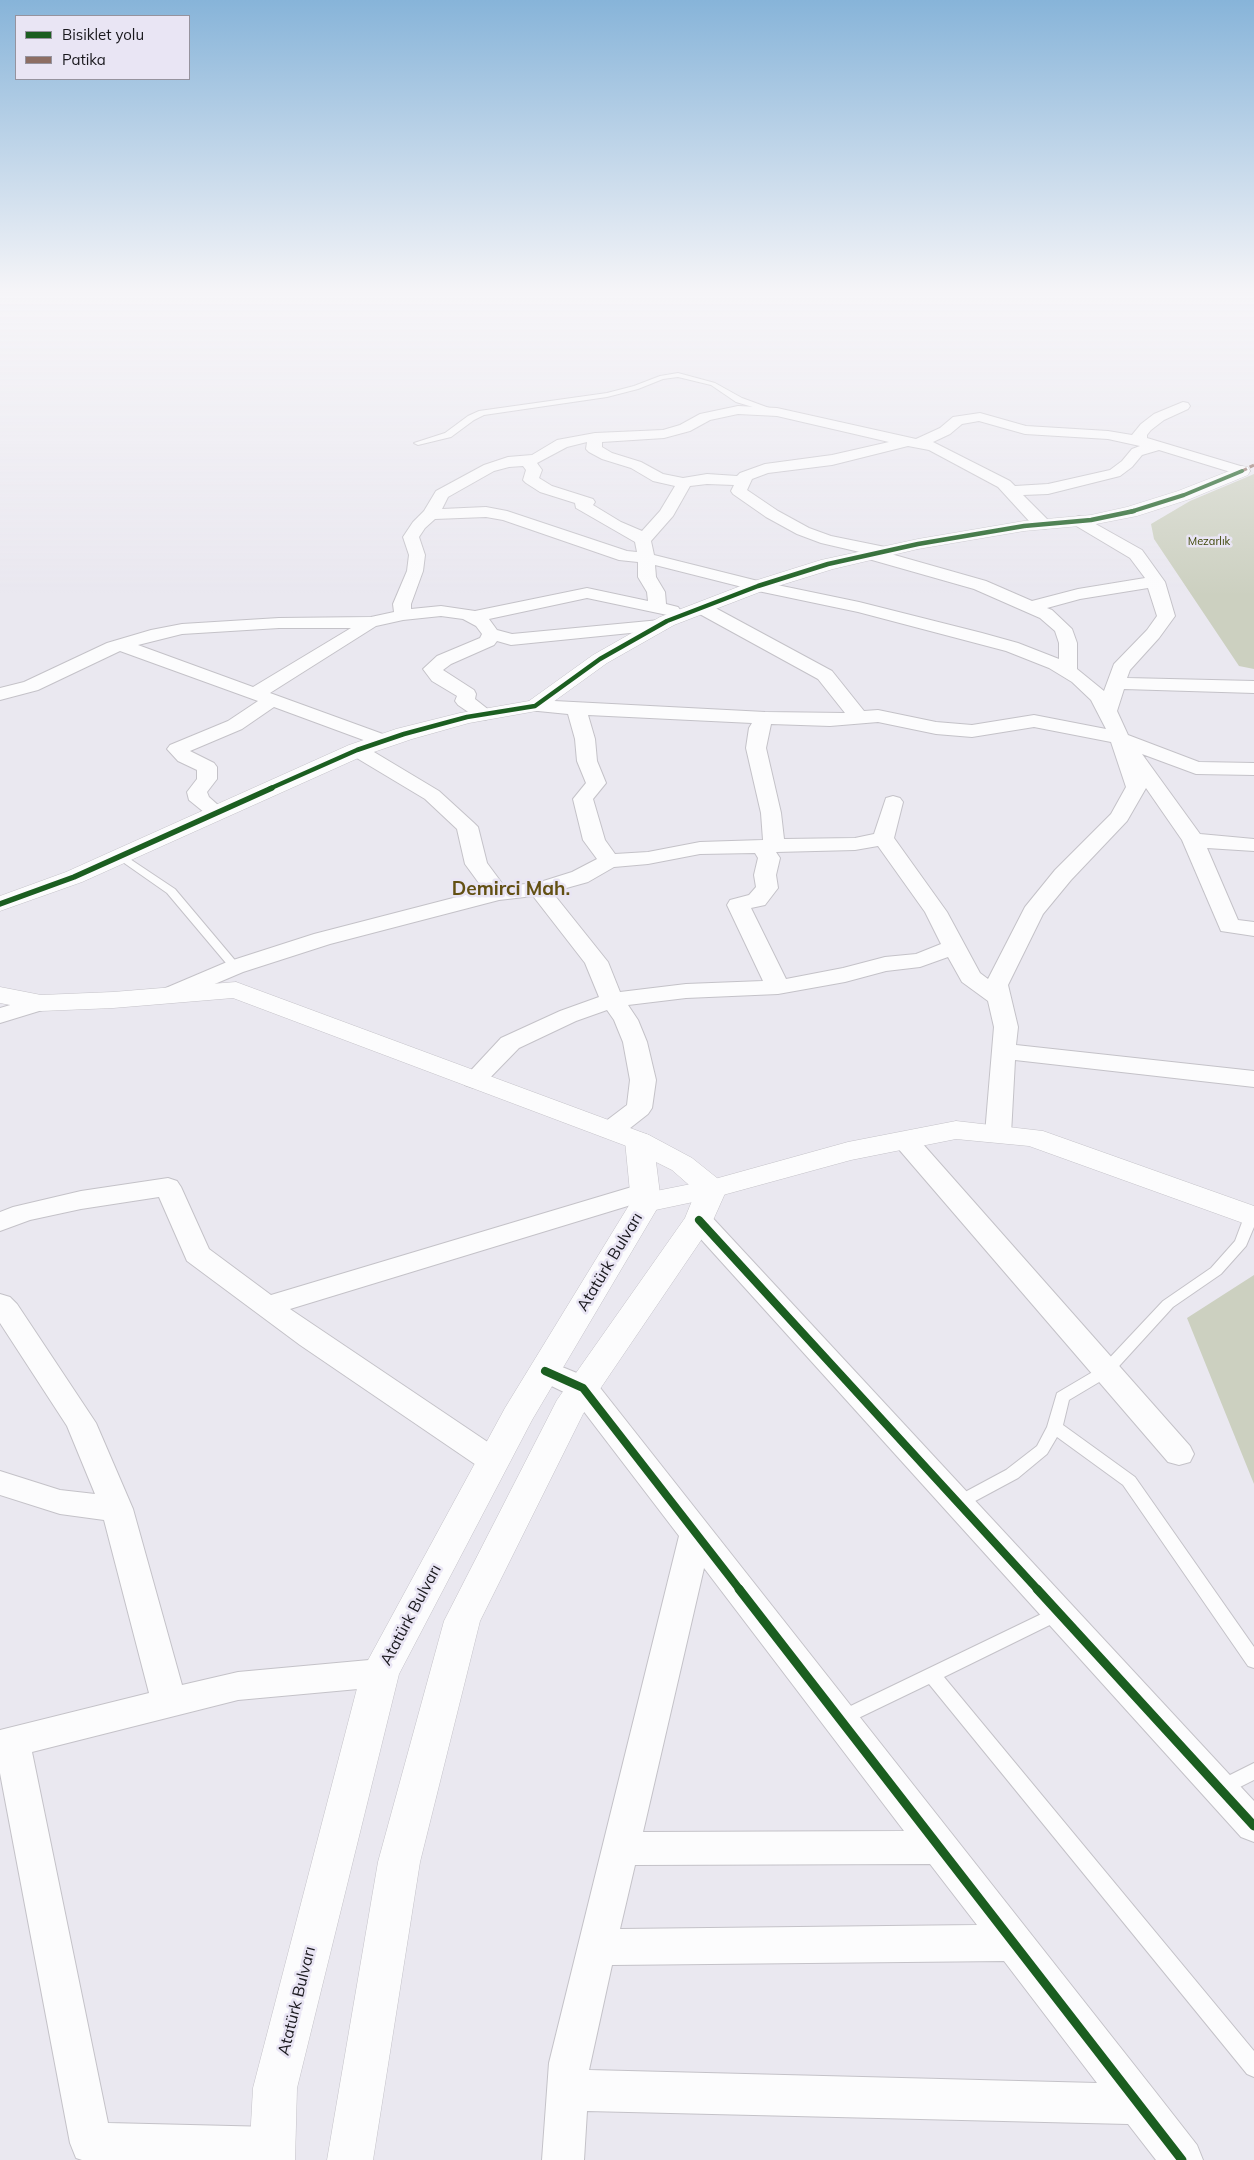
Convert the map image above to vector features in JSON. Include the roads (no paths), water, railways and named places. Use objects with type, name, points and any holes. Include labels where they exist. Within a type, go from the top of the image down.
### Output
[{"type":"street","points":[[1141,442],[1139,434],[1146,427],[1159,417],[1183,406]]},
{"type":"street","points":[[403,616],[402,604],[414,571],[417,555],[411,537],[419,525],[431,514],[442,494],[474,475],[508,462],[527,461],[537,458],[562,443],[595,437],[664,434],[685,428],[705,417],[738,410],[777,412],[934,446],[990,476],[1012,491],[1024,507],[1044,524]]},
{"type":"street","points":[[1068,671],[1068,643],[1063,629],[1046,614],[980,585],[878,553],[827,540],[803,531],[739,491],[745,476],[764,469],[840,458],[914,442],[945,431],[958,420],[980,417],[1025,430],[1108,436],[1159,445],[1242,471]]},
{"type":"street","points":[[595,437],[594,448],[607,456],[636,465],[658,478],[684,483],[714,478],[743,481]]},
{"type":"street","points":[[1012,491],[1048,488],[1115,473],[1127,464],[1136,452],[1159,445]]},
{"type":"street","points":[[527,461],[534,470],[531,480],[546,489],[587,502],[582,505],[615,525],[634,533],[643,540],[647,577],[656,592],[658,617]]},
{"type":"street","points":[[0,694],[31,686],[122,645],[151,635],[182,629],[214,626],[371,622],[441,612],[468,614],[482,622],[491,634],[511,640],[694,611],[758,586],[828,564],[1024,526],[1079,521],[1131,512],[1184,496],[1242,471]]},
{"type":"street","points":[[643,540],[667,513],[684,483]]},
{"type":"street","points":[[431,514],[486,512],[524,520],[625,556],[646,558],[758,586],[859,606],[976,637],[1012,647],[1056,664],[1079,678],[1098,697],[1107,711],[1119,738],[1136,787],[1120,817],[1063,875],[1033,912],[996,985],[1006,1027],[998,1134]]},
{"type":"street","points":[[1079,521],[1136,554],[1156,582],[1166,616],[1153,634],[1121,668],[1107,711]]},
{"type":"street","points":[[1032,607],[1078,594],[1156,582]]},
{"type":"street","points":[[474,617],[587,593],[658,617]]},
{"type":"street","points":[[694,611],[825,675],[858,717]]},
{"type":"street","points":[[535,706],[658,617]]},
{"type":"street","points":[[217,813],[199,800],[197,792],[207,779],[207,767],[185,757],[177,750],[234,725],[262,697],[371,622]]},
{"type":"street","points":[[484,714],[466,701],[467,694],[440,677],[432,669],[444,660],[488,641],[491,634]]},
{"type":"street","points":[[122,645],[384,741]]},
{"type":"street","points":[[1116,683],[1254,686]]},
{"type":"street","points":[[2,900],[74,877],[357,750],[404,734],[484,714],[535,706],[830,720],[878,716],[936,728],[972,731],[1034,721],[1119,738],[1196,768],[1254,769]]},
{"type":"street","points":[[576,709],[585,739],[587,761],[596,783],[584,799],[587,815],[594,840],[609,861]]},
{"type":"street","points":[[765,718],[759,728],[756,748],[771,813],[768,846],[769,858],[765,875],[767,888],[757,900],[738,905],[778,987]]},
{"type":"street","points":[[1119,738],[1153,782],[1193,840],[1229,926],[1254,928]]},
{"type":"street","points":[[357,750],[432,795],[467,827],[476,864],[498,893]]},
{"type":"street","points":[[883,838],[894,802]]},
{"type":"street","points":[[883,838],[936,912],[970,977],[999,998]]},
{"type":"street","points":[[169,995],[236,967],[322,939],[498,893],[539,889],[580,877],[609,861],[648,858],[700,848],[855,844],[883,838]]},
{"type":"street","points":[[1193,840],[1254,845]]},
{"type":"street","points":[[539,889],[596,962],[612,1000],[626,1020],[635,1042],[643,1080],[639,1108],[625,1136],[645,1197]]},
{"type":"street","points":[[474,1080],[510,1043],[568,1016],[612,1000],[686,991],[778,987],[885,964],[920,960],[954,947]]},
{"type":"street","points":[[0,1016],[41,1003],[236,990],[625,1136],[682,1164],[706,1204],[958,1503],[1254,1826]]},
{"type":"street","points":[[0,995],[41,1003]]},
{"type":"street","points":[[1004,1051],[1254,1079]]},
{"type":"street","points":[[267,1306],[645,1197],[706,1204],[848,1151],[956,1130],[1033,1137],[1253,1217]]},
{"type":"street","points":[[905,1140],[1178,1454]]},
{"type":"street","points":[[0,1222],[23,1213],[81,1200],[168,1187],[197,1254],[310,1338],[494,1461]]},
{"type":"street","name":"Atatürk Bulvarı","points":[[272,2154],[275,2088],[380,1672],[494,1461],[645,1197]]},
{"type":"street","points":[[350,2160],[399,1862],[462,1621],[568,1409],[706,1204]]},
{"type":"street","points":[[0,1304],[7,1311],[81,1423],[117,1509],[169,1703]]},
{"type":"street","points":[[545,1371],[583,1388],[1182,2160]]},
{"type":"street","points":[[0,1482],[60,1502],[117,1509]]},
{"type":"street","points":[[562,2160],[569,2064],[696,1533]]},
{"type":"street","points":[[272,2154],[86,2152],[6,1744],[238,1686],[380,1672]]},
{"type":"street","points":[[620,1848],[939,1847]]},
{"type":"street","points":[[597,1947],[1013,1943]]},
{"type":"street","points":[[567,2090],[1139,2104]]},
{"type":"lane","points":[[418,443],[448,435],[470,418],[482,413],[608,395]]},
{"type":"lane","points":[[731,395],[739,400],[777,412]]},
{"type":"lane","points":[[121,856],[171,891],[236,967]]},
{"type":"lane","points":[[958,1503],[1012,1474],[1042,1450],[1055,1427],[1062,1397],[1106,1370],[1168,1304],[1216,1271],[1241,1243],[1253,1217]]},
{"type":"lane","points":[[1055,1427],[1129,1481],[1254,1661]]},
{"type":"lane","points":[[840,1719],[1059,1613]]},
{"type":"lane","points":[[932,1675],[1254,2067]]},
{"type":"lane","points":[[1220,1790],[1254,1771]]},
{"type":"district","name":"Demirci Mah.","points":[[511,889]]},
{"type":"park label","name":"Mezarlık","points":[[1209,542]]}]
